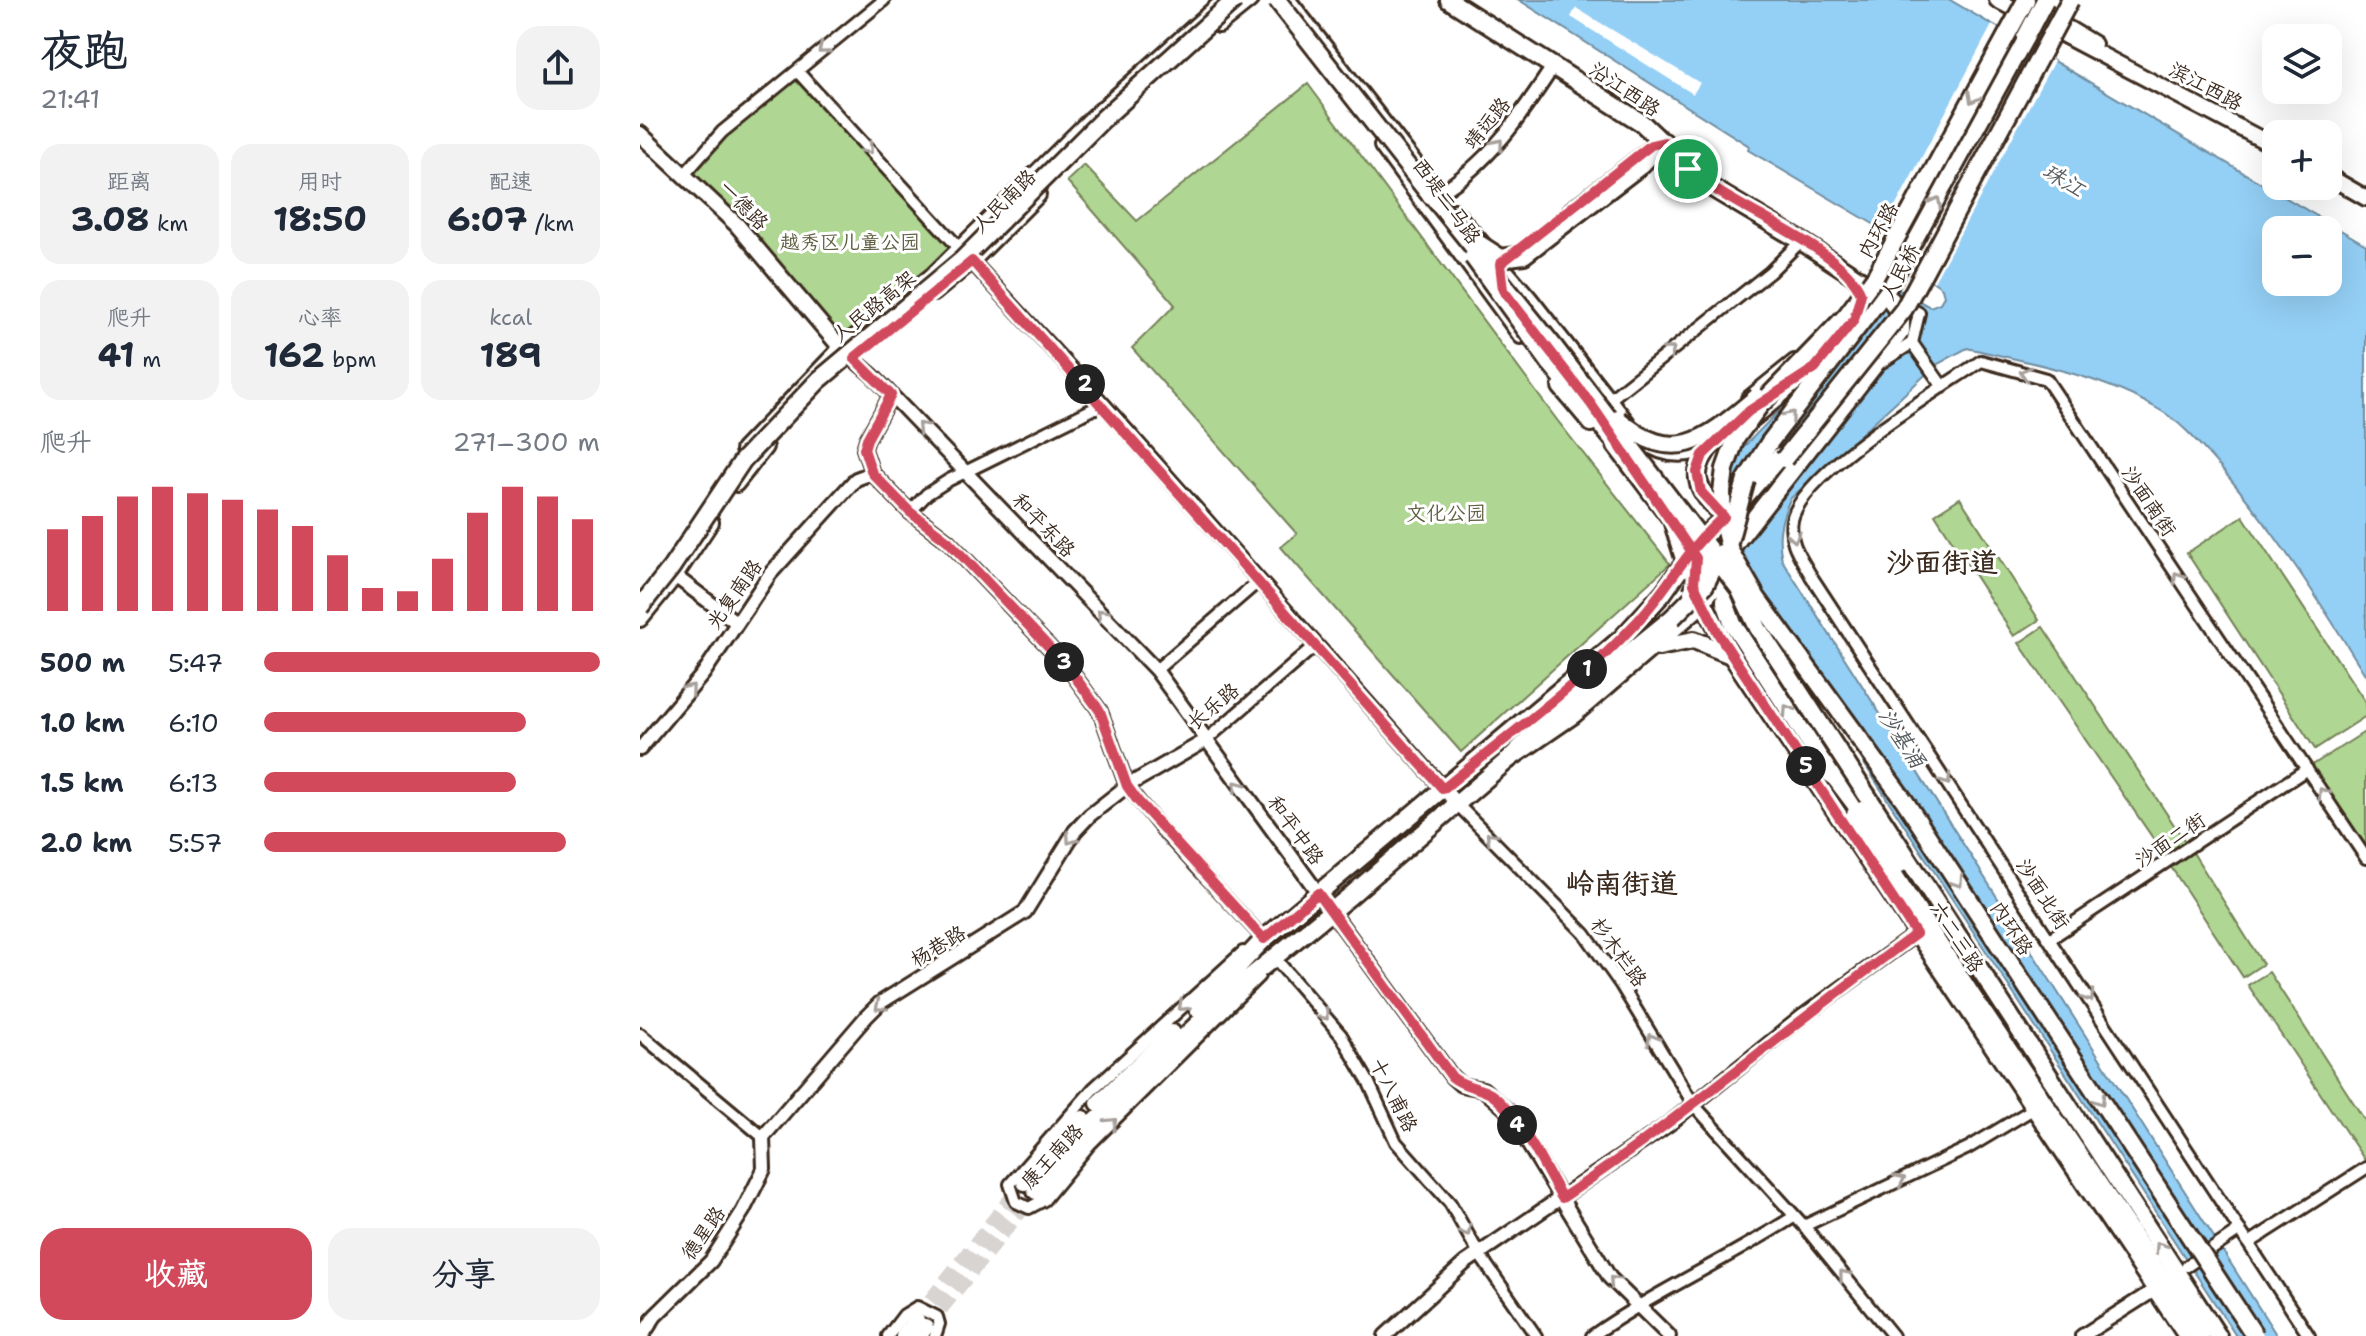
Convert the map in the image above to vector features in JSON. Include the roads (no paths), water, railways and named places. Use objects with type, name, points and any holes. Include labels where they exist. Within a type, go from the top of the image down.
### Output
[{"type":"main road","name":"人民南路","points":[[640,595],[743,449],[841,348],[961,250],[1090,120],[1224,0]]},
{"type":"main road","name":"人民路高架","points":[[640,607],[671,568],[743,460],[819,380],[962,260],[1104,118],[1235,0]]},
{"type":"main road","name":"人民南路","points":[[640,619],[675,576],[751,463],[854,358],[972,261],[1110,123],[1250,0]]},
{"type":"main road","name":"沿江西路","points":[[1449,0],[1642,123],[1707,185],[1882,294]]},
{"type":"main road","name":"滨江西路","points":[[1997,0],[2262,139]]},
{"type":"main road","name":"滨江西路","points":[[2019,0],[2079,33],[2117,61]]},
{"type":"main road","name":"内环路","points":[[2026,0],[1887,257],[1856,305],[1742,427],[1725,469],[1722,511],[1725,535],[1739,572],[1896,789],[2255,1336]]},
{"type":"main road","name":"内环路","points":[[2006,1011],[1758,628],[1734,577],[1729,543],[1746,480],[1769,443],[1882,294],[2045,0]]},
{"type":"main road","name":"人民桥","points":[[1663,593],[1724,517],[1780,456],[1899,306],[2060,0]]},
{"type":"main road","name":"人民桥","points":[[1740,533],[1756,494],[1904,309],[2070,0]]},
{"type":"main road","points":[[1281,4],[1431,190],[1749,601],[1835,702]]},
{"type":"main road","name":"西堤二马路","points":[[1281,4],[1576,408],[1624,453],[1672,520]]},
{"type":"main road","name":"一德路","points":[[640,134],[737,225],[841,348]]},
{"type":"main road","points":[[1473,240],[1501,258],[1524,255],[1640,166],[1664,142]]},
{"type":"main road","points":[[2342,184],[2366,198]]},
{"type":"main road","points":[[1431,190],[1508,278],[1620,418],[1687,510],[1702,541],[1701,575],[1672,618]]},
{"type":"main road","points":[[1431,190],[1550,363],[1624,453]]},
{"type":"main road","name":"西堤二马路","points":[[1431,190],[1500,264],[1620,418],[1648,445],[1665,453],[1686,453],[1713,443]]},
{"type":"main road","points":[[1454,244],[1503,290],[1591,404],[1624,453]]},
{"type":"main road","points":[[1500,264],[1503,290]]},
{"type":"main road","points":[[1724,517],[1707,500],[1698,482],[1699,462],[1713,443],[1749,411],[1785,391],[1815,368],[1854,320],[1861,294],[1850,275]]},
{"type":"main road","points":[[1691,557],[1709,564],[1740,533],[1872,371],[1901,331],[1901,318],[1882,294]]},
{"type":"main road","points":[[1620,418],[1643,438],[1660,444],[1699,441],[1723,425],[1822,342]]},
{"type":"main road","points":[[1509,759],[1595,681],[1694,599],[1709,578],[1746,480]]},
{"type":"main road","points":[[1663,593],[1674,564],[1672,520]]},
{"type":"main road","name":"六二三路","points":[[1672,520],[1691,557],[1703,603],[1732,656],[1756,678],[1823,762],[1964,985],[2201,1336]]},
{"type":"main road","points":[[1509,759],[1550,732],[1651,650],[1703,603],[1740,533]]},
{"type":"main road","name":"六二三路","points":[[1740,533],[1725,576],[1725,602],[1756,678],[1916,934],[2187,1336]]},
{"type":"main road","name":"康王南路","points":[[1509,759],[1228,995],[1031,1186],[1082,1120],[1264,939],[1610,649],[1663,593]]},
{"type":"main road","points":[[1651,650],[1694,640],[1732,656]]},
{"type":"main road","points":[[1823,762],[1870,821],[2006,1011],[2218,1336]]},
{"type":"main road","points":[[904,1336],[924,1330]]},
{"type":"street","points":[[684,175],[722,132],[884,0]]},
{"type":"street","name":"靖远路","points":[[1431,190],[1473,171],[1492,151],[1554,65]]},
{"type":"street","points":[[797,71],[1103,404],[1457,804]]},
{"type":"street","points":[[1500,264],[1651,145],[1664,142]]},
{"type":"street","points":[[1609,400],[1770,272],[1801,241]]},
{"type":"street","points":[[1620,418],[1657,437],[1690,436],[1704,429],[1784,369],[1831,326],[1853,299],[1855,290],[1850,275]]},
{"type":"street","points":[[1872,371],[1912,343],[1919,313],[1882,294]]},
{"type":"street","points":[[1912,343],[1942,385]]},
{"type":"street","name":"和平东路","points":[[841,348],[891,395],[1156,670],[1205,741]]},
{"type":"street","name":"沙面南街","points":[[1826,471],[1942,385],[1981,361],[2046,379],[2366,858]]},
{"type":"street","points":[[891,395],[864,449],[872,473],[910,512],[948,541],[1080,682],[1100,711],[1127,786],[1146,812],[1264,939]]},
{"type":"street","points":[[910,512],[927,494],[1103,404]]},
{"type":"street","name":"沙面北街","points":[[1826,471],[1797,505],[1791,523],[1792,544],[2309,1336]]},
{"type":"street","name":"光复南路","points":[[640,749],[703,674],[770,574],[856,479],[872,473]]},
{"type":"street","points":[[675,576],[737,623]]},
{"type":"street","points":[[1156,670],[1259,581]]},
{"type":"street","name":"长乐路","points":[[1127,786],[1205,741],[1316,645]]},
{"type":"street","name":"和平中路","points":[[1205,741],[1452,1077],[1461,1085],[1483,1089],[1508,1111],[1610,1278],[1639,1303],[1669,1336]]},
{"type":"street","name":"沙面二街","points":[[2051,938],[2307,769]]},
{"type":"street","name":"杨巷路","points":[[763,1137],[880,1003],[1025,912],[1075,831],[1099,807],[1127,786]]},
{"type":"street","name":"杉木栏路","points":[[1457,804],[1597,950],[1694,1105],[1804,1226],[1893,1336]]},
{"type":"street","points":[[1385,1336],[1479,1254],[1694,1105],[1803,1016],[1916,934]]},
{"type":"street","name":"康王南路","points":[[1264,939],[1223,968],[1070,1113],[1012,1179],[1010,1190],[1016,1202],[1029,1208],[1044,1200],[1100,1134],[1242,997],[1274,955]]},
{"type":"street","name":"十八甫路","points":[[1274,955],[1341,1035],[1396,1142],[1442,1193],[1479,1254],[1536,1336]]},
{"type":"street","points":[[640,1034],[763,1137]]},
{"type":"street","points":[[1804,1226],[1968,1148],[2033,1109]]},
{"type":"street","name":"德星路","points":[[642,1336],[655,1316],[711,1261],[743,1211],[764,1169],[763,1137]]},
{"type":"street","points":[[2249,1243],[2366,1168]]},
{"type":"street","points":[[1592,1336],[1639,1303],[1671,1290],[1795,1216]]},
{"type":"street","points":[[2188,1265],[2240,1230]]},
{"type":"street","points":[[2082,1336],[2156,1289]]},
{"type":"street","points":[[888,1336],[904,1315],[922,1307],[938,1319],[924,1330]]},
{"type":"water","name":"珠江","points":[[1519,0],[1950,0],[2262,184],[2262,200],[2290,200],[2317,216],[2262,216],[2262,296],[2342,296],[2342,231],[2366,245],[2366,676],[2279,542],[2220,467],[2184,428],[2136,397],[2065,371],[2016,359],[1967,348],[1936,365],[1790,499],[1780,536],[1782,560],[2277,1336],[2236,1336],[1865,765],[1757,585],[1715,495],[1720,471],[1825,364],[1875,297],[1863,270],[1930,307],[1940,303],[1944,296],[1942,288],[1869,236],[1875,225],[1748,150],[1749,146]]},
{"type":"tunnel","points":[[916,1320],[1025,1182]]},
{"type":"tunnel","points":[[925,1327],[1036,1191]]},
{"type":"district","name":"沙面街道","points":[[1942,562]]},
{"type":"district","name":"岭南街道","points":[[1622,883]]},
{"type":"park label","name":"越秀区儿童公园","points":[[850,242]]},
{"type":"park label","name":"文化公园","points":[[1446,513]]},
{"type":"water label","name":"沙基涌","points":[[1902,738]]}]
